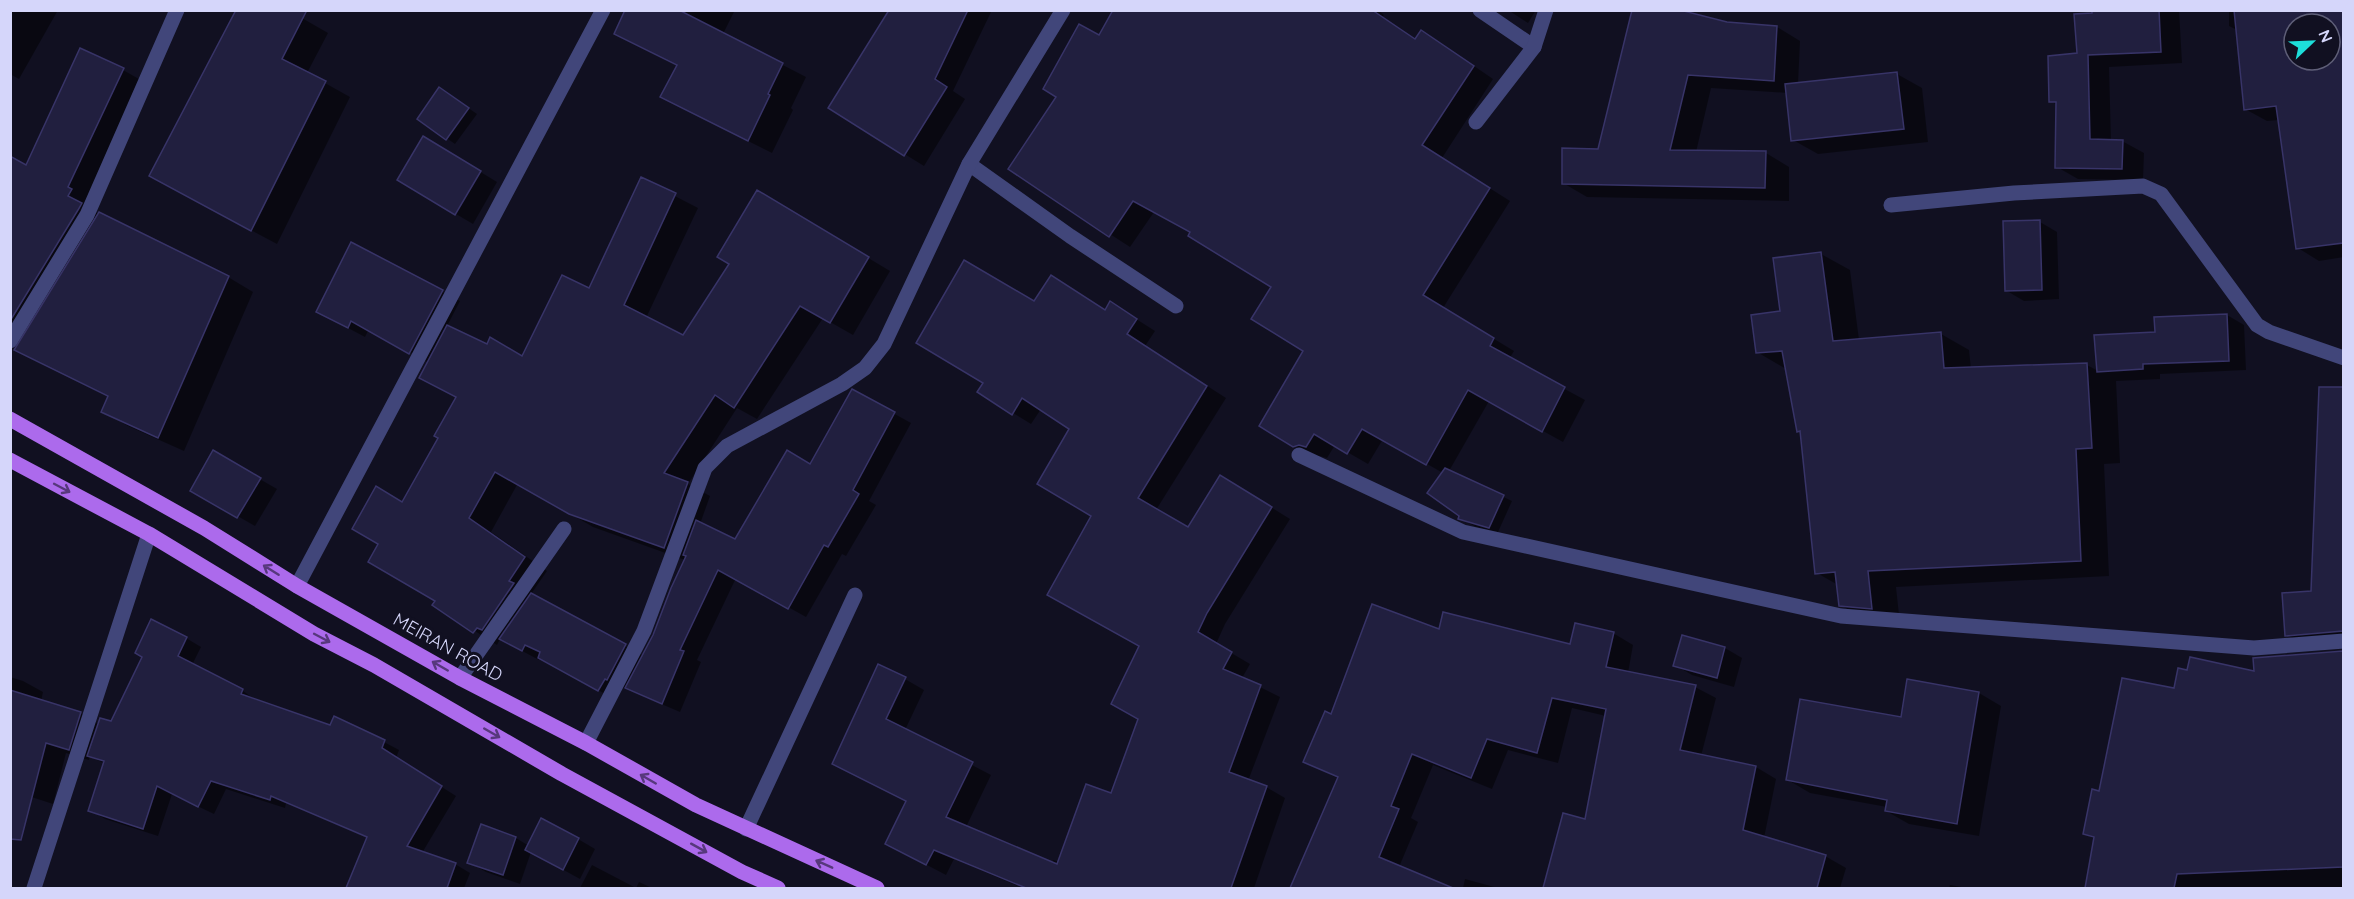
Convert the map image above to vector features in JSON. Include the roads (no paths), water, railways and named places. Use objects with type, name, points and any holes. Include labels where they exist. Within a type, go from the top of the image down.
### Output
[{"type":"main road","name":"MEIRAN ROAD","points":[[10,419],[204,528],[297,586],[460,678],[586,743],[696,805],[877,888]]},
{"type":"main road","points":[[10,460],[149,534],[314,634],[374,665],[562,774],[742,872],[778,888]]},
{"type":"street","points":[[10,341],[87,215],[177,10]]},
{"type":"street","points":[[297,586],[603,10]]},
{"type":"street","points":[[586,743],[644,631],[705,468],[727,446],[842,384],[865,369],[884,344],[969,165],[1063,10]]},
{"type":"street","points":[[1480,10],[1534,47]]},
{"type":"street","points":[[1476,122],[1534,47],[1546,10]]},
{"type":"street","points":[[969,165],[1070,236],[1176,306]]},
{"type":"street","points":[[1891,204],[2143,186],[2161,194],[2257,325],[2269,332],[2343,358]]},
{"type":"street","points":[[1299,456],[1463,532],[1840,616],[2254,648],[2343,641]]},
{"type":"street","points":[[460,678],[564,529]]},
{"type":"street","points":[[34,888],[149,534]]},
{"type":"street","points":[[746,829],[855,596]]}]
